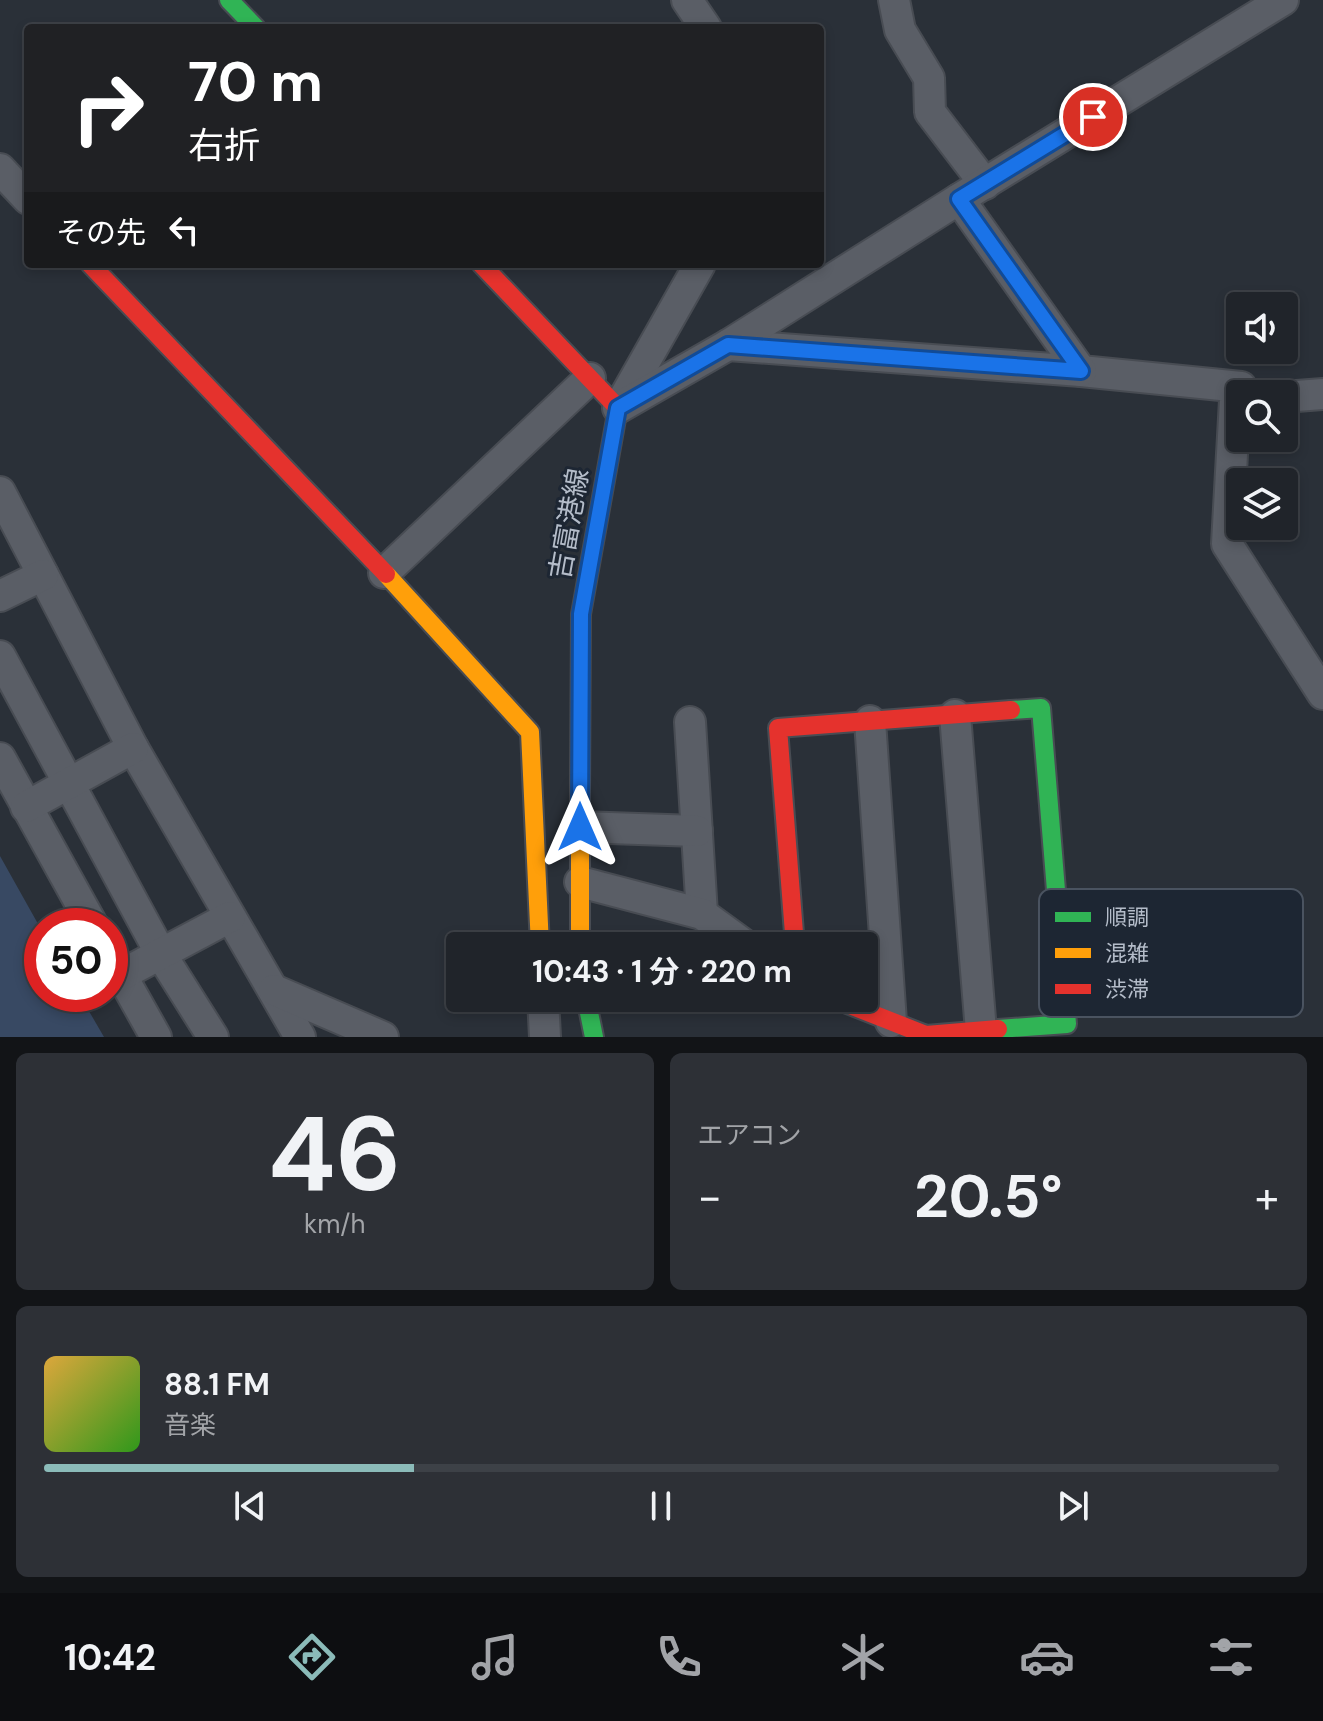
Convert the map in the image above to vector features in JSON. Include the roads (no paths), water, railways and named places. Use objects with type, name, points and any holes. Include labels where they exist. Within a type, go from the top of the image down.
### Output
[{"type":"street","points":[[229,0],[252,24]]},
{"type":"street","points":[[687,0],[703,24]]},
{"type":"street","points":[[894,0],[900,30],[929,78],[930,112],[972,191],[1081,371]]},
{"type":"street","points":[[618,408],[728,345],[1283,0]]},
{"type":"street","points":[[0,169],[24,195]]},
{"type":"street","points":[[94,268],[384,573],[530,732],[539,932]]},
{"type":"street","points":[[485,268],[618,408]]},
{"type":"street","points":[[618,408],[698,268]]},
{"type":"street","points":[[728,345],[1081,371],[1226,386]]},
{"type":"street","points":[[384,573],[590,378]]},
{"type":"street","points":[[1298,396],[1323,394]]},
{"type":"street","name":"吉富港線","points":[[580,932],[581,614],[618,408]]},
{"type":"street","points":[[1234,452],[1227,544],[1323,694]]},
{"type":"street","points":[[0,492],[133,748],[300,1037]]},
{"type":"street","points":[[0,596],[43,575]]},
{"type":"street","points":[[0,656],[162,956],[213,1037]]},
{"type":"street","points":[[794,932],[778,728],[1041,708],[1056,889]]},
{"type":"street","points":[[955,715],[981,1031]]},
{"type":"street","points":[[870,721],[891,1022]]},
{"type":"street","points":[[690,722],[702,914]]},
{"type":"street","points":[[26,807],[133,748]]},
{"type":"street","points":[[0,758],[83,908]]},
{"type":"street","points":[[580,827],[697,831]]},
{"type":"street","points":[[580,882],[702,914],[727,932]]},
{"type":"street","points":[[128,963],[162,956],[230,917]]},
{"type":"street","points":[[128,987],[156,1037]]},
{"type":"street","points":[[274,990],[383,1037]]},
{"type":"street","points":[[544,1012],[545,1037]]},
{"type":"street","points":[[589,1012],[594,1037]]},
{"type":"street","points":[[866,1012],[926,1035],[1067,1024],[1066,1017]]},
{"type":"water","points":[[0,856],[29,908],[24,908],[24,1012],[89,1012],[104,1037],[0,1037]]}]
